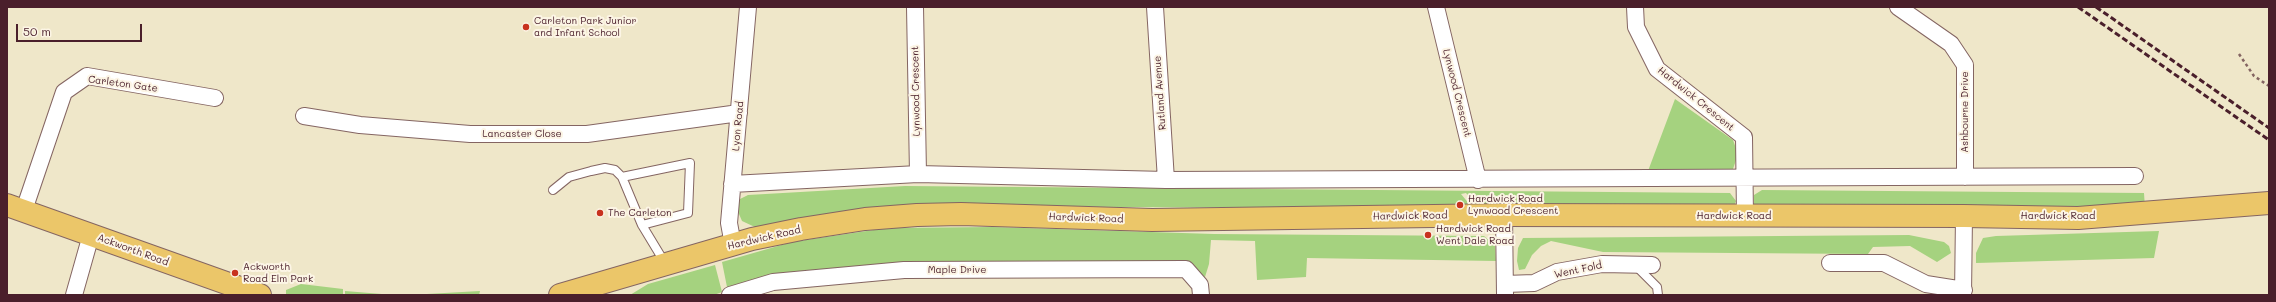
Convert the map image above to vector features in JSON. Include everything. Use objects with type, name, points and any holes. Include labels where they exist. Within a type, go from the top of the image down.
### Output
[{"type":"main road","name":"Hardwick Road","points":[[560,295],[604,289],[666,265],[733,245],[801,229],[865,219],[916,215],[961,214],[1152,220],[1504,215],[1964,216],[2078,218],[2269,203]]},
{"type":"main road","name":"Ackworth Road","points":[[16,208],[260,295]]},
{"type":"street","name":"Lyon Road","points":[[733,245],[729,223],[748,7]]},
{"type":"street","name":"Lynwood Crescent","points":[[915,7],[918,174]]},
{"type":"street","name":"Rutland Avenue","points":[[1155,7],[1166,180]]},
{"type":"street","name":"Lynwood Crescent","points":[[1436,7],[1478,180]]},
{"type":"street","name":"Hardwick Crescent","points":[[1635,7],[1636,27],[1657,68],[1744,137],[1744,216]]},
{"type":"street","name":"Ashbourne Drive","points":[[1898,7],[1951,44],[1965,65],[1965,178]]},
{"type":"street","name":"Carleton Gate","points":[[16,208],[64,92],[87,76],[215,98]]},
{"type":"street","name":"Lancaster Close","points":[[304,116],[360,125],[470,134],[587,134],[739,113]]},
{"type":"street","points":[[732,184],[918,174],[1166,180],[1965,178],[2134,176]]},
{"type":"street","points":[[1504,215],[1505,290]]},
{"type":"street","points":[[1830,263],[1884,263],[1926,284],[1964,292],[1964,216]]},
{"type":"street","points":[[74,295],[92,235]]},
{"type":"street","name":"Went Fold","points":[[1505,290],[1534,283],[1556,272],[1602,264],[1633,263],[1652,265]]},
{"type":"street","name":"Maple Drive","points":[[730,295],[773,282],[904,270],[1186,270],[1200,285],[1201,295]]},
{"type":"lane","points":[[622,178],[690,163],[688,213],[642,225]]},
{"type":"lane","points":[[553,190],[569,177],[605,168],[615,170],[622,178],[642,225],[666,265]]},
{"type":"lane","points":[[1633,263],[1657,287],[1658,295]]},
{"type":"path","points":[[2239,54],[2254,76],[2269,86]]},
{"type":"green space","points":[[1675,99],[1733,140],[1738,154],[1732,172],[1648,171]]},
{"type":"green space","points":[[905,186],[1730,193],[1736,201],[1734,206],[1484,209],[1484,204],[1475,204],[1466,193],[1461,194],[1470,205],[1450,204],[1450,209],[962,206],[757,228],[742,221],[739,214],[738,200],[748,195]]},
{"type":"green space","points":[[1762,190],[2144,193],[2145,208],[1754,205],[1754,195]]},
{"type":"green space","points":[[992,227],[1214,234],[1484,236],[1495,245],[1496,261],[1307,258],[1306,277],[1257,280],[1255,241],[1211,240],[1209,264],[1205,277],[1184,263],[804,274],[727,287],[722,262],[792,242],[887,228]]},
{"type":"green space","points":[[2159,231],[2154,258],[1976,263],[1976,253],[1983,238],[1996,236]]},
{"type":"green space","points":[[1909,235],[1944,242],[1949,246],[1951,253],[1937,262],[1910,246],[1873,247],[1868,254],[1603,252],[1551,241],[1541,246],[1532,255],[1525,269],[1519,270],[1517,261],[1518,248],[1523,238]]},
{"type":"green space","points":[[715,265],[722,292],[714,295],[630,295],[648,284]]},
{"type":"green space","points":[[301,284],[343,289],[343,295],[286,294],[286,290]]},
{"type":"green space","points":[[345,291],[394,295],[345,295]]},
{"type":"green space","points":[[480,291],[479,295],[409,295]]},
{"type":"railway","points":[[2078,7],[2269,140]]},
{"type":"railway","points":[[2096,7],[2269,128]]},
{"type":"place","name":"Carleton Park Junior and Infant School","points":[[526,27]]},
{"type":"place","name":"Hardwick Road Lynwood Crescent","points":[[1460,205]]},
{"type":"place","name":"The Carleton","points":[[600,213]]},
{"type":"place","name":"Hardwick Road Went Dale Road","points":[[1428,235]]},
{"type":"place","name":"Ackworth Road Elm Park","points":[[235,273]]}]
